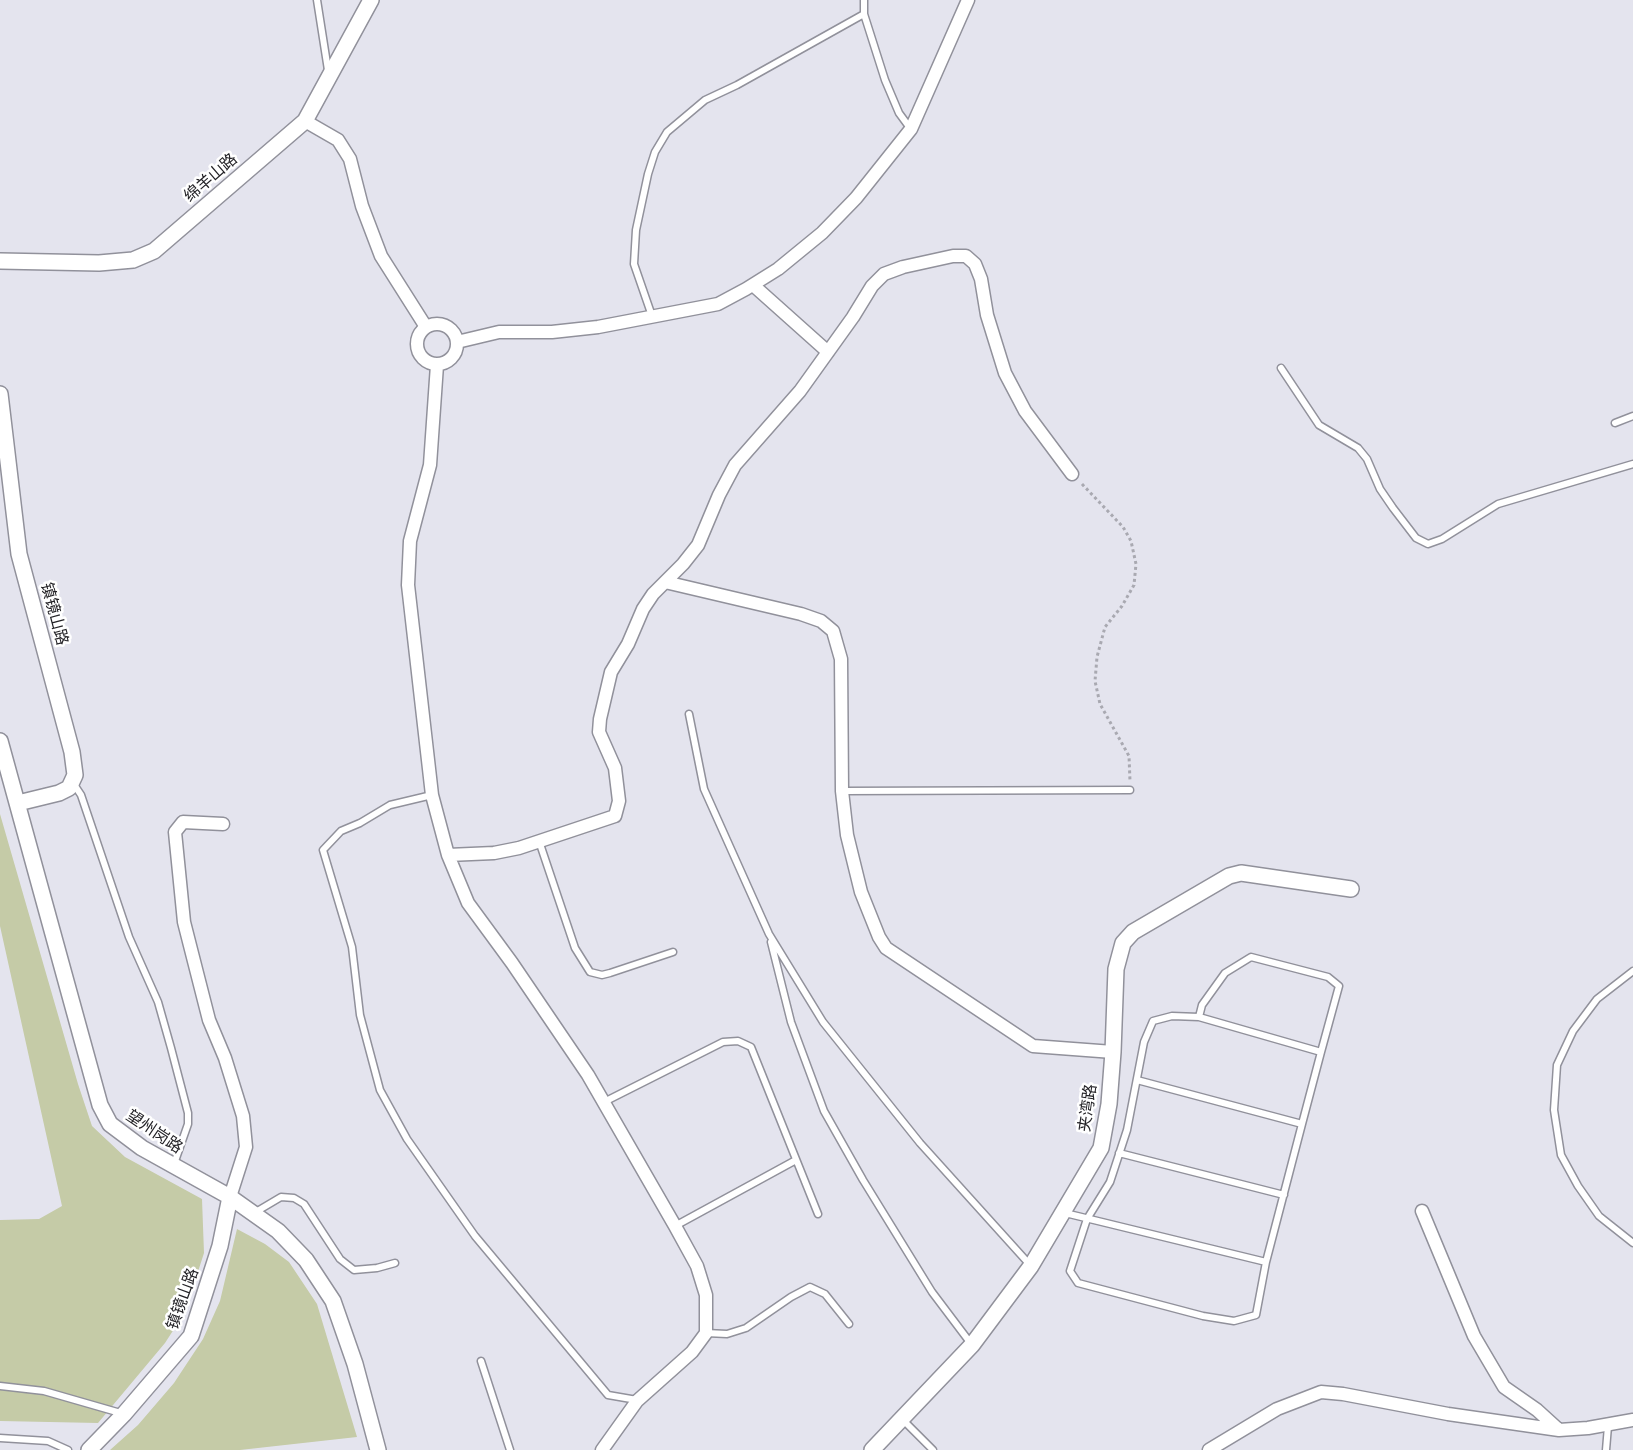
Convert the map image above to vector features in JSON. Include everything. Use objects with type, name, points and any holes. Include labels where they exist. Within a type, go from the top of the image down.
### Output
[{"type":"street","name":"绵羊山路","points":[[0,261],[99,263],[133,260],[154,251],[305,121],[371,0]]},
{"type":"street","points":[[458,342],[499,332],[579,330],[718,304],[778,269],[822,233],[856,198],[911,129],[968,0]]},
{"type":"street","points":[[305,121],[338,140],[350,159],[362,206],[381,256],[426,327]]},
{"type":"street","points":[[448,855],[494,853],[615,816],[619,801],[615,768],[599,732],[604,696],[611,672],[653,594],[683,564],[698,545],[719,495],[735,465],[801,391],[873,286],[884,274],[903,267],[953,256],[966,256],[975,264],[981,279],[987,315],[1005,373],[1025,411],[1072,474]]},
{"type":"street","points":[[753,285],[828,352]]},
{"type":"street","points":[[432,324],[446,326],[458,342],[454,356],[444,364],[437,365],[425,361],[417,351],[418,338],[426,327],[432,324]]},
{"type":"street","points":[[437,365],[430,465],[410,541],[408,585],[432,795],[448,855],[468,903],[512,963],[604,1102],[697,1266],[706,1295],[706,1333],[692,1352],[637,1401],[602,1450]]},
{"type":"street","name":"镇镜山路","points":[[0,394],[20,554],[72,752],[75,775],[72,783]]},
{"type":"street","points":[[664,582],[801,614],[821,621],[833,631],[841,659],[842,791],[847,836],[861,892],[879,937],[886,948],[1034,1046],[1113,1052]]},
{"type":"street","name":"望州岗路","points":[[0,741],[100,1105],[110,1124],[173,1167],[230,1197],[278,1231],[306,1260],[333,1301],[355,1364],[378,1450]]},
{"type":"street","points":[[18,803],[59,793],[69,788],[72,783]]},
{"type":"street","points":[[223,824],[183,822],[176,832],[184,922],[209,1020],[225,1058],[243,1116],[246,1147],[230,1197]]},
{"type":"street","name":"夹湾路","points":[[872,1450],[972,1345],[1031,1266],[1101,1148],[1109,1104],[1116,969],[1123,943],[1133,932],[1229,876],[1241,873],[1351,889]]},
{"type":"street","name":"镇镜山路","points":[[89,1450],[124,1414],[191,1336],[220,1246],[230,1197]]},
{"type":"street","points":[[1422,1211],[1474,1336],[1504,1387],[1537,1410],[1559,1430]]},
{"type":"street","points":[[1209,1450],[1277,1409],[1321,1392],[1559,1430],[1608,1426],[1633,1420]]},
{"type":"lane","points":[[317,0],[329,77]]},
{"type":"lane","points":[[864,0],[864,14],[885,80],[899,113],[911,129]]},
{"type":"lane","points":[[652,316],[634,264],[636,230],[652,163],[667,132],[705,100],[737,85],[864,14]]},
{"type":"lane","points":[[1281,368],[1319,425],[1358,448],[1367,459],[1380,489],[1393,508],[1416,538],[1428,544],[1442,539],[1498,504],[1633,464]]},
{"type":"lane","points":[[1615,423],[1633,416]]},
{"type":"lane","points":[[689,714],[704,789],[769,934],[824,1022],[897,1115],[1031,1266]]},
{"type":"lane","points":[[72,783],[81,795],[129,937],[158,1002],[171,1048],[188,1113],[186,1131],[173,1167]]},
{"type":"lane","points":[[842,791],[1130,790]]},
{"type":"lane","points":[[432,795],[390,805],[360,823],[341,831],[323,850],[352,947],[360,1015],[380,1090],[407,1139],[476,1236],[608,1395],[637,1401]]},
{"type":"lane","points":[[538,841],[575,948],[590,972],[602,975],[673,952]]},
{"type":"lane","points":[[769,934],[791,1022],[824,1111],[932,1293],[972,1345]]},
{"type":"lane","points":[[1199,1017],[1202,1005],[1225,973],[1251,957],[1328,977],[1339,986],[1266,1262],[1256,1316],[1234,1321],[1203,1317],[1078,1283],[1070,1271],[1087,1219],[1110,1182],[1127,1130],[1144,1042],[1153,1021],[1172,1016],[1199,1017],[1321,1052]]},
{"type":"lane","points":[[1633,971],[1597,999],[1573,1031],[1557,1065],[1554,1110],[1561,1155],[1578,1186],[1599,1216],[1633,1243]]},
{"type":"lane","points":[[604,1102],[723,1042],[738,1041],[751,1047],[818,1214]]},
{"type":"lane","points":[[1137,1080],[1302,1124]]},
{"type":"lane","points":[[1119,1153],[1284,1195]]},
{"type":"lane","points":[[675,1226],[796,1160]]},
{"type":"lane","points":[[253,1213],[281,1197],[294,1198],[304,1204],[340,1259],[354,1269],[377,1268],[395,1263]]},
{"type":"lane","points":[[1064,1213],[1266,1262]]},
{"type":"lane","points":[[706,1333],[727,1334],[746,1328],[791,1297],[810,1287],[825,1293],[849,1324]]},
{"type":"lane","points":[[481,1361],[510,1450]]},
{"type":"lane","points":[[0,1386],[44,1391],[124,1414]]},
{"type":"lane","points":[[902,1419],[933,1450]]},
{"type":"lane","points":[[1606,1450],[1608,1426]]},
{"type":"lane","points":[[0,1438],[48,1441],[68,1450]]},
{"type":"path","points":[[1072,474],[1124,527],[1131,541],[1136,564],[1134,585],[1122,606],[1105,627],[1096,657],[1095,681],[1100,704],[1129,756],[1130,790]]},
{"type":"green space","points":[[0,814],[92,1126],[125,1157],[202,1199],[204,1253],[185,1312],[165,1343],[98,1423],[0,1421],[0,1220],[39,1219],[62,1206],[0,926]]},
{"type":"green space","points":[[237,1229],[265,1244],[289,1262],[317,1304],[357,1437],[240,1450],[110,1450],[138,1425],[174,1383],[203,1339],[220,1301]]}]
